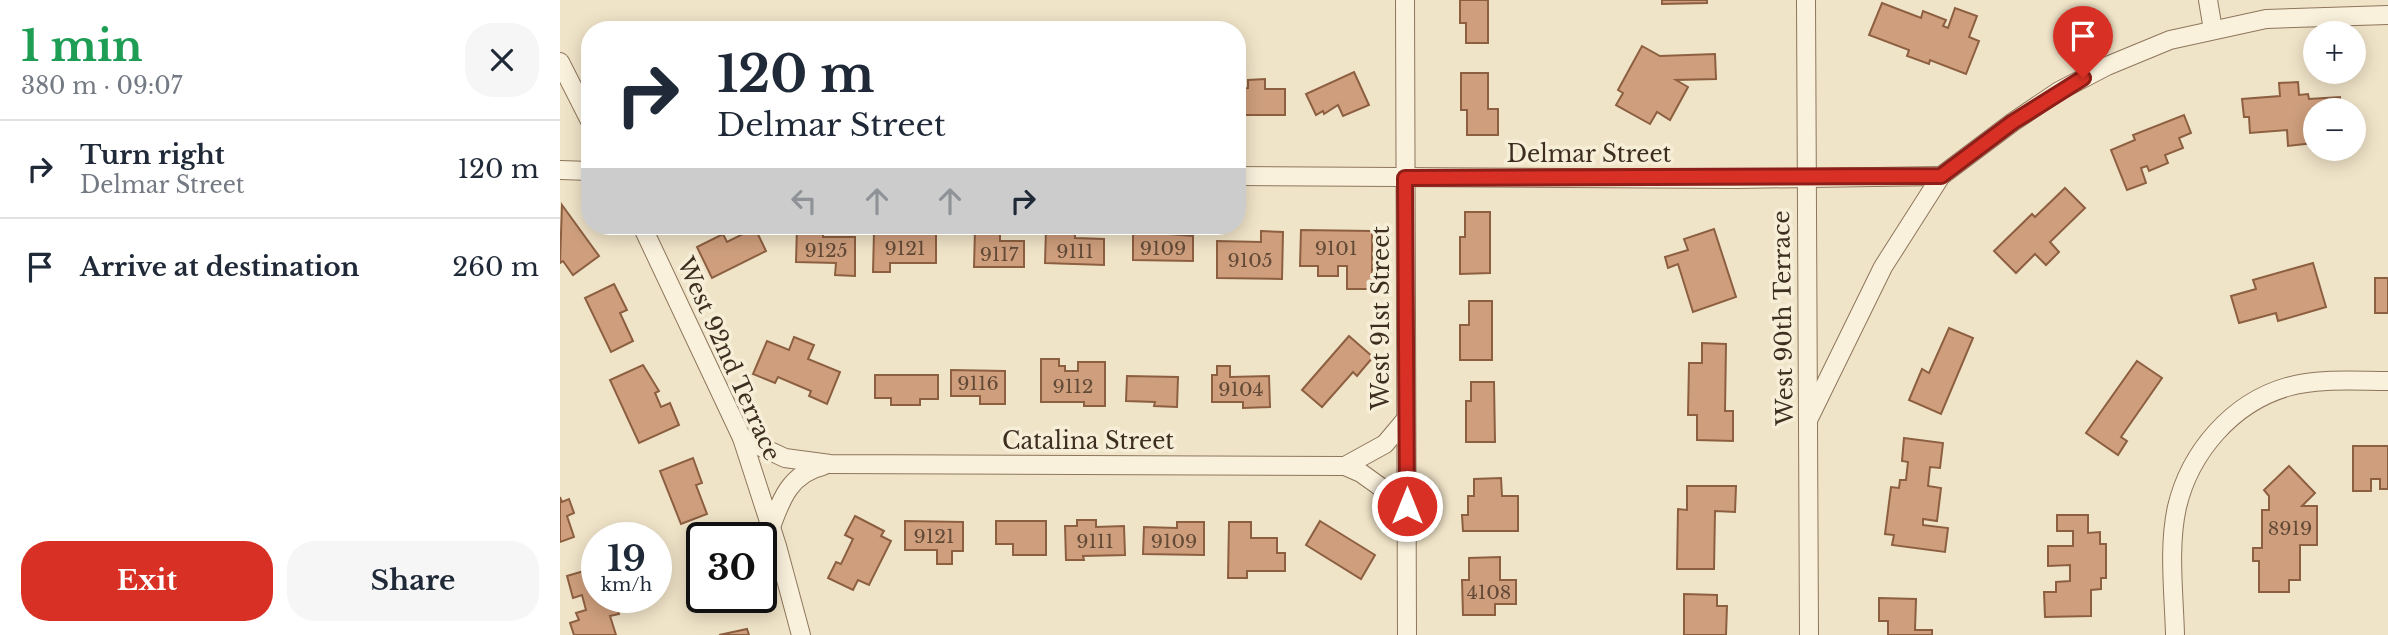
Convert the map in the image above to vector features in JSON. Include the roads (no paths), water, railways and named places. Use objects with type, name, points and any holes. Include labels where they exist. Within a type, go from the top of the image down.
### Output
[{"type":"street","name":"West 91st Street","points":[[1405,0],[1407,635]]},
{"type":"street","name":"West 90th Terrace","points":[[1806,0],[1809,635]]},
{"type":"street","points":[[2208,0],[2214,30]]},
{"type":"street","points":[[1809,418],[1883,267],[1941,176],[2059,91],[2150,48],[2214,30],[2266,19],[2388,15]]},
{"type":"street","points":[[560,62],[581,103]]},
{"type":"street","points":[[560,170],[581,171]]},
{"type":"street","name":"Delmar Street","points":[[1246,176],[1941,176]]},
{"type":"street","name":"West 92nd Terrace","points":[[646,235],[742,438],[769,522]]},
{"type":"street","points":[[2175,635],[2177,508],[2186,478],[2201,451],[2229,420],[2256,400],[2286,387],[2312,382],[2388,381]]},
{"type":"street","name":"Catalina Street","points":[[1345,466],[1385,444],[1406,419]]},
{"type":"street","name":"Catalina Street","points":[[742,438],[785,458],[830,464],[1345,466],[1362,473],[1407,506]]},
{"type":"street","name":"Catalina Street","points":[[773,522],[783,497],[796,478],[803,472],[830,464]]},
{"type":"street","name":"West 92nd Terrace","points":[[777,549],[800,635]]}]
